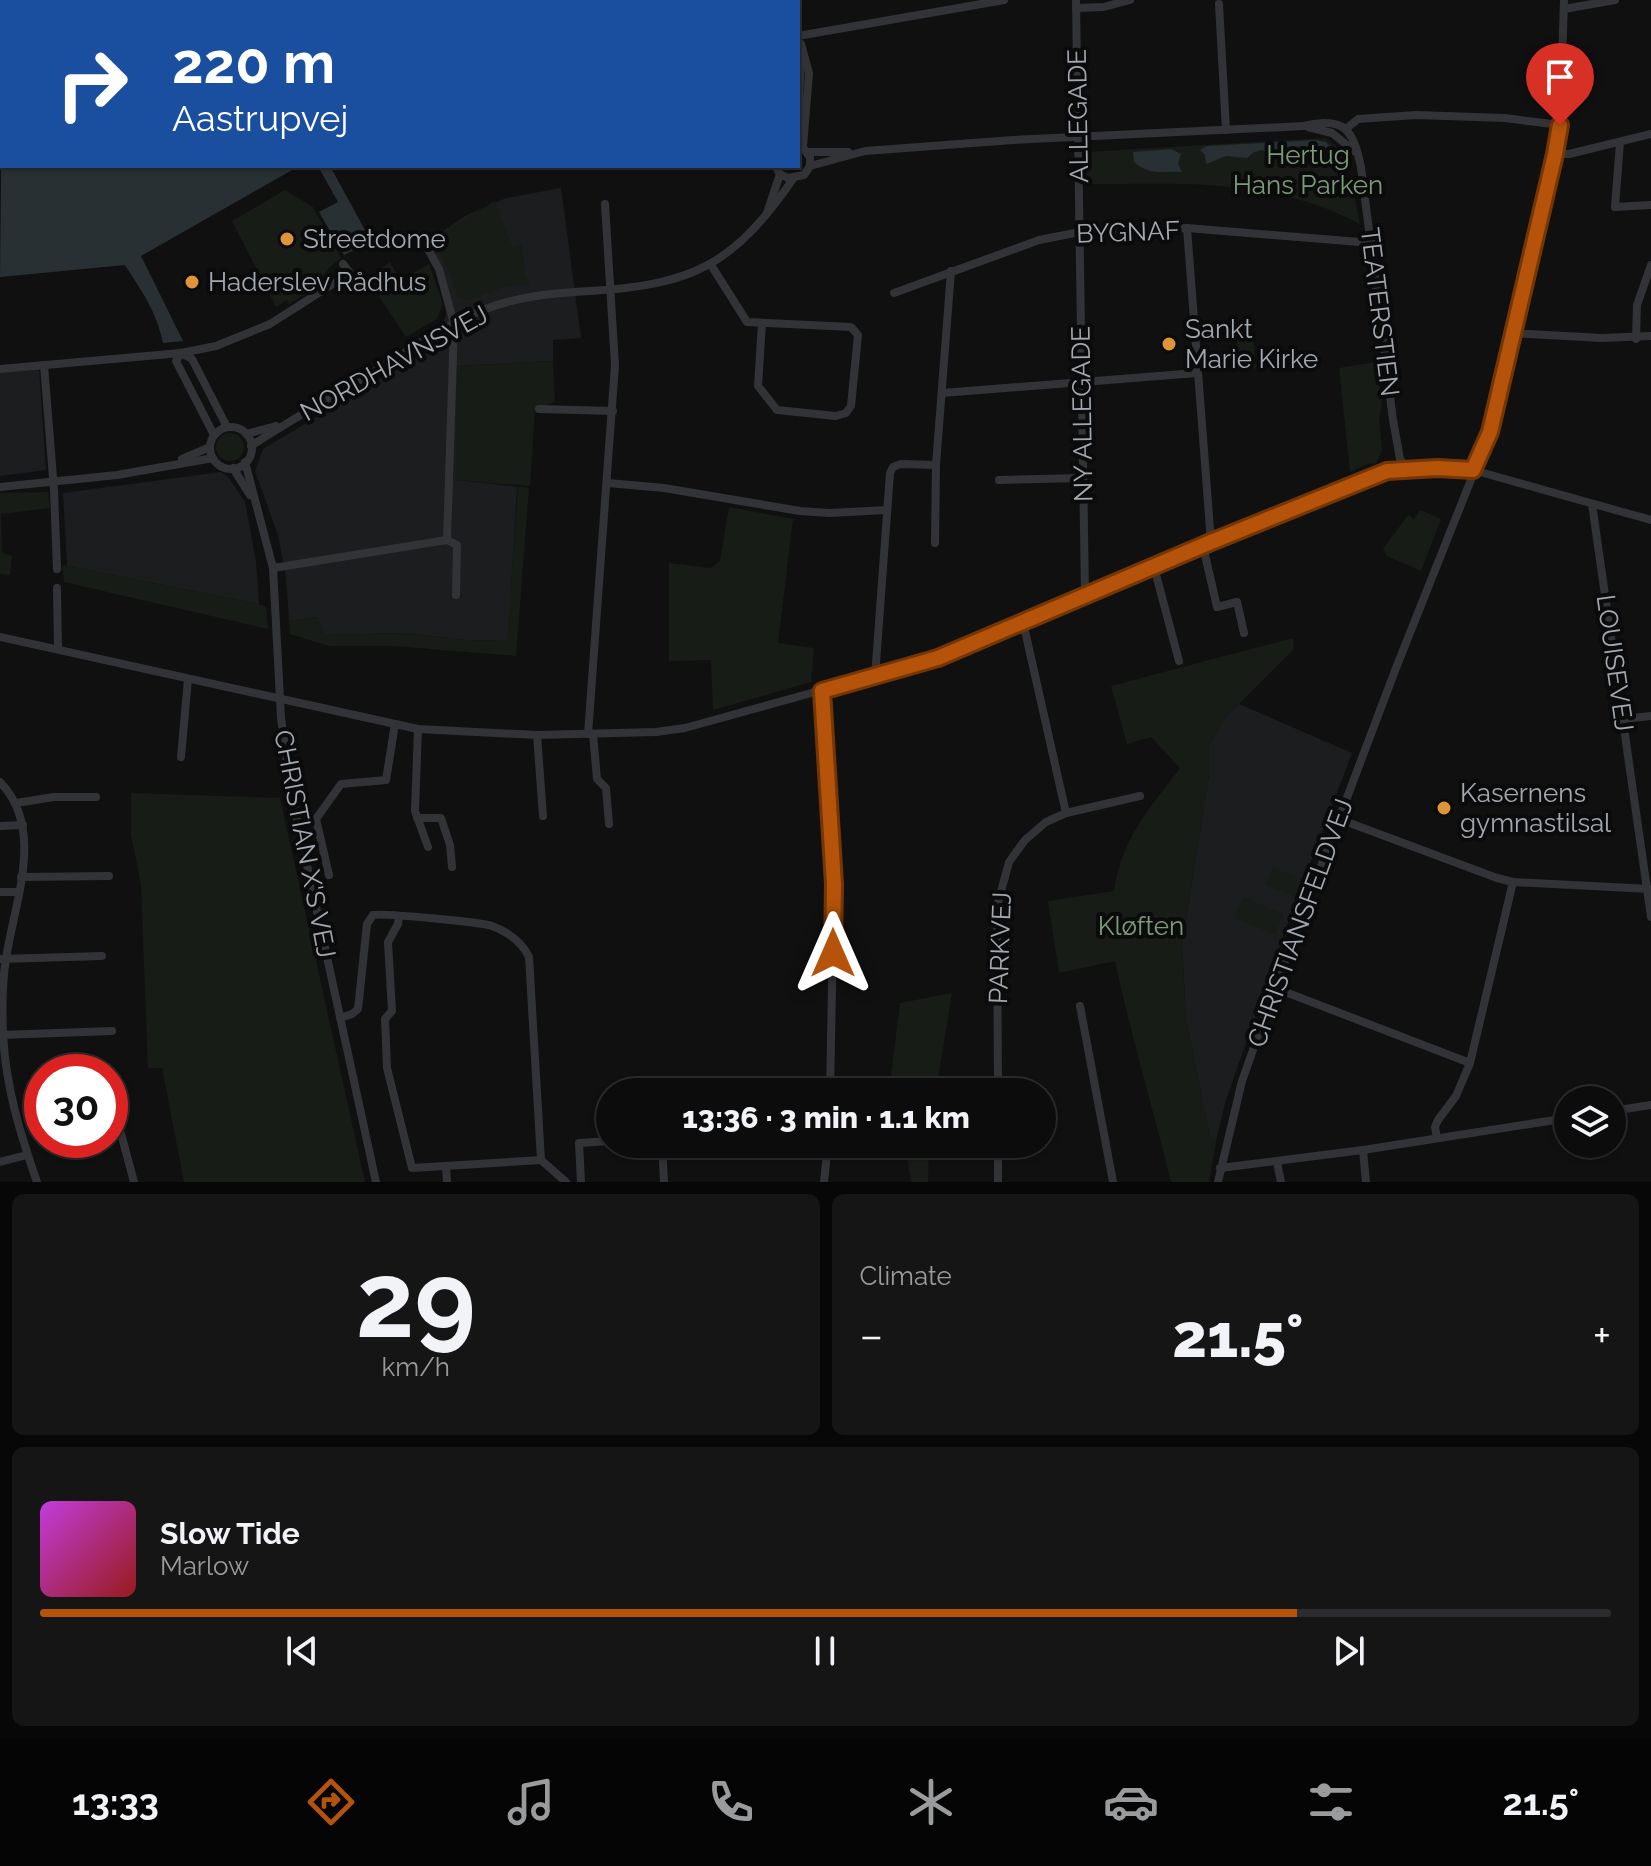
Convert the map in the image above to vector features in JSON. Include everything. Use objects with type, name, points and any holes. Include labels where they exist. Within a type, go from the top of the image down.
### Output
[{"type":"street","points":[[800,39],[1004,0]]},
{"type":"street","points":[[1076,4],[1104,7],[1130,0]]},
{"type":"street","points":[[1564,4],[1615,0]]},
{"type":"street","name":"ALLEGADE","points":[[1076,4],[1080,232]]},
{"type":"street","points":[[1219,4],[1226,130]]},
{"type":"street","name":"CHRISTIANSFELDVEJ","points":[[1218,1182],[1242,1081],[1275,988],[1396,668],[1490,432],[1555,154],[1560,125],[1564,4]]},
{"type":"street","points":[[800,39],[800,107]]},
{"type":"street","points":[[800,39],[809,73],[803,147],[810,166],[857,153]]},
{"type":"street","points":[[803,147],[857,153],[1327,123],[1346,129],[1358,119],[1385,116],[1465,115],[1560,125]]},
{"type":"street","points":[[1304,126],[1332,133],[1358,154]]},
{"type":"street","name":"TEATERSTIEN","points":[[1346,129],[1356,143],[1358,154],[1393,420],[1400,459],[1407,469]]},
{"type":"street","points":[[1555,154],[1569,154],[1651,134]]},
{"type":"street","points":[[1620,142],[1615,207],[1651,205]]},
{"type":"street","name":"NORDHAVNSVEJ","points":[[251,446],[481,310],[536,295],[666,282],[711,265],[739,244],[793,179],[804,175],[810,166]]},
{"type":"street","points":[[777,169],[793,179]]},
{"type":"street","name":"NORDHAVNSVEJ","points":[[767,214],[777,169]]},
{"type":"street","points":[[605,204],[615,365],[590,734],[597,779],[606,788],[609,824]]},
{"type":"street","points":[[1187,228],[1207,544],[1217,607],[1237,602],[1244,633]]},
{"type":"street","name":"BYGNAF","points":[[894,293],[1039,240],[1080,232],[1187,228],[1372,243]]},
{"type":"street","name":"NY ALLEGADE","points":[[1080,232],[1085,596]]},
{"type":"street","points":[[420,235],[439,269],[454,324],[447,540]]},
{"type":"street","points":[[0,369],[181,353],[216,346],[270,324],[350,273],[343,264]]},
{"type":"street","points":[[711,265],[747,322],[851,327],[858,335],[851,406],[846,413],[836,416],[777,410],[758,386],[762,323]]},
{"type":"street","points":[[1636,339],[1637,305],[1651,265]]},
{"type":"street","points":[[935,543],[936,465],[951,271]]},
{"type":"street","points":[[1511,333],[1636,339],[1651,336]]},
{"type":"street","points":[[181,353],[192,359],[227,427]]},
{"type":"street","points":[[181,353],[176,361],[214,435]]},
{"type":"street","points":[[44,365],[54,482],[57,569]]},
{"type":"street","points":[[942,393],[1197,373]]},
{"type":"street","points":[[539,409],[613,411]]},
{"type":"street","name":"NORDHAVNSVEJ","points":[[246,434],[284,424]]},
{"type":"street","points":[[227,427],[238,428],[246,434],[251,446],[245,462],[233,468],[220,466],[213,458],[210,447],[214,435],[227,427]]},
{"type":"street","points":[[171,465],[210,447]]},
{"type":"street","points":[[0,487],[213,458]]},
{"type":"street","name":"CHRISTIAN X'S VEJ","points":[[245,462],[273,568],[284,749],[291,792],[376,1182]]},
{"type":"street","points":[[875,677],[893,467],[901,464],[936,465]]},
{"type":"street","name":"CHRISTIAN X'S VEJ","points":[[233,468],[256,503]]},
{"type":"street","points":[[0,637],[418,729],[537,735],[641,733],[685,728],[938,658],[1373,476],[1407,469],[1473,470],[1651,520]]},
{"type":"street","points":[[999,480],[1083,478]]},
{"type":"street","points":[[608,483],[664,488],[800,511],[887,510]]},
{"type":"street","name":"LOUISEVEJ","points":[[1592,504],[1651,917]]},
{"type":"street","points":[[273,568],[447,540],[457,545],[456,595]]},
{"type":"street","points":[[1154,567],[1179,661]]},
{"type":"street","points":[[57,588],[58,649]]},
{"type":"street","points":[[1023,622],[1066,813]]},
{"type":"street","points":[[181,757],[188,679]]},
{"type":"street","points":[[822,691],[834,884],[830,1078]]},
{"type":"street","points":[[1623,719],[1651,716]]},
{"type":"street","points":[[329,875],[316,819],[341,784],[386,780],[395,724]]},
{"type":"street","points":[[418,729],[415,811],[428,847]]},
{"type":"street","points":[[537,735],[543,816]]},
{"type":"street","points":[[0,782],[16,803],[23,825],[24,854],[19,892],[3,959],[2,1035],[7,1078],[24,1145]]},
{"type":"street","name":"PARKVEJ","points":[[998,1078],[997,906],[1009,862],[1025,840],[1046,822],[1066,813],[1140,796]]},
{"type":"street","points":[[16,803],[54,797],[96,797]]},
{"type":"street","points":[[417,818],[441,818],[450,845],[452,867]]},
{"type":"street","points":[[1339,819],[1513,882],[1649,890]]},
{"type":"street","points":[[0,826],[23,825]]},
{"type":"street","points":[[21,877],[109,876]]},
{"type":"street","points":[[1437,1138],[1435,1127],[1438,1120],[1456,1096],[1470,1063],[1513,882]]},
{"type":"street","points":[[0,892],[19,892]]},
{"type":"street","points":[[340,1018],[358,1009],[367,924],[370,918],[378,914],[490,926],[517,939],[529,957],[541,1160],[566,1182]]},
{"type":"street","points":[[399,916],[388,942],[392,1011],[385,1019],[387,1068],[412,1168],[541,1160]]},
{"type":"street","points":[[3,959],[102,956]]},
{"type":"street","points":[[1275,988],[1470,1063]]},
{"type":"street","points":[[1080,1006],[1113,1182]]},
{"type":"street","points":[[2,1035],[112,1031]]},
{"type":"street","points":[[1626,1109],[1651,1105]]},
{"type":"street","points":[[1220,1168],[1363,1150],[1554,1120]]},
{"type":"street","points":[[581,1182],[579,1143],[596,1142]]},
{"type":"street","points":[[1363,1150],[1366,1182]]},
{"type":"street","points":[[0,1162],[24,1156]]},
{"type":"street","points":[[28,1158],[37,1182]]},
{"type":"street","points":[[128,1158],[134,1182]]},
{"type":"street","points":[[663,1158],[664,1182]]},
{"type":"street","points":[[824,1182],[827,1158]]},
{"type":"street","points":[[998,1158],[998,1182]]},
{"type":"street","points":[[1277,1162],[1281,1182]]},
{"type":"street","points":[[446,1167],[447,1182]]},
{"type":"shaded area","points":[[1326,142],[1333,149],[1329,155],[1313,162],[1262,150],[1247,158],[1226,156],[1206,164],[1205,155],[1200,150],[1207,146]]},
{"type":"shaded area","points":[[1171,149],[1181,154],[1178,164],[1182,172],[1151,171],[1134,162],[1133,152]]},
{"type":"shaded area","points":[[1,168],[295,168],[141,256],[183,341],[163,343],[153,311],[125,265],[0,277]]},
{"type":"shaded area","points":[[319,168],[331,168],[371,241],[344,255],[319,212],[338,202]]},
{"type":"shaded area","points":[[561,188],[581,338],[553,340],[553,361],[457,366],[457,480],[529,488],[517,488],[508,641],[407,633],[324,635],[317,617],[289,621],[286,577],[278,535],[255,471],[263,449],[437,345],[447,311],[429,241],[465,216],[506,198]]},
{"type":"shaded area","points":[[39,368],[46,470],[0,476],[0,371]]},
{"type":"shaded area","points":[[221,472],[229,478],[245,502],[256,561],[259,604],[67,566],[63,493]]},
{"type":"shaded area","points":[[1239,704],[1352,753],[1291,914],[1226,1100],[1217,1137],[1210,1137],[1186,1020],[1182,945],[1209,774],[1209,745],[1224,719]]},
{"type":"green space","name":"Hertug Hans Parken","points":[[1325,138],[1341,151],[1348,165],[1350,170],[1338,171],[1338,178],[1351,178],[1360,224],[1294,198],[1227,186],[1087,184],[1087,152]]},
{"type":"green space","name":"Streetdome","points":[[285,190],[313,207],[341,258],[329,268],[323,277],[325,281],[289,304],[287,300],[276,307],[232,221]]},
{"type":"green space","points":[[495,201],[512,247],[522,244],[525,275],[530,284],[503,287],[468,300],[457,297],[451,276],[433,239]]},
{"type":"green space","points":[[390,262],[400,280],[429,264],[443,304],[437,319],[406,337],[367,278]]},
{"type":"green space","points":[[1252,328],[1256,368],[1240,370],[1236,329]]},
{"type":"green space","points":[[553,361],[555,402],[535,409],[530,486],[456,480],[457,366]]},
{"type":"green space","points":[[1376,362],[1382,406],[1379,418],[1382,450],[1376,464],[1370,463],[1350,472],[1339,368]]},
{"type":"green space","points":[[230,433],[240,437],[244,447],[240,457],[230,461],[220,457],[216,447],[220,437]]},
{"type":"green space","points":[[518,487],[529,488],[516,656],[393,646],[329,646],[290,634],[289,621],[317,617],[324,635],[407,633],[507,641]]},
{"type":"green space","points":[[48,492],[50,508],[1,514],[2,552],[12,556],[10,575],[0,574],[0,493]]},
{"type":"green space","points":[[729,507],[793,519],[778,643],[814,648],[811,682],[713,710],[711,660],[669,661],[669,563],[711,568],[720,561]]},
{"type":"green space","points":[[1420,510],[1441,519],[1421,571],[1387,556],[1383,549],[1408,515],[1414,519]]},
{"type":"green space","points":[[62,565],[259,604],[266,607],[268,629],[64,582]]},
{"type":"green space","name":"Kløften","points":[[1293,638],[1294,649],[1224,719],[1209,745],[1209,774],[1182,945],[1186,1020],[1210,1137],[1217,1137],[1209,1182],[1171,1182],[1115,961],[1059,973],[1048,901],[1114,891],[1130,839],[1180,768],[1151,737],[1127,744],[1111,686]]},
{"type":"green space","points":[[131,793],[280,798],[365,1182],[184,1182],[162,1068],[148,1068],[141,885],[131,834]]},
{"type":"green space","points":[[1273,868],[1305,880],[1299,898],[1266,885]]},
{"type":"green space","points":[[1243,897],[1283,914],[1275,934],[1235,918]]},
{"type":"green space","points":[[952,993],[938,1078],[891,1078],[900,1003]]},
{"type":"green space","points":[[907,1158],[929,1158],[928,1182],[911,1182]]},
{"type":"place","name":"Streetdome","points":[[287,239]]},
{"type":"place","name":"Haderslev Rådhus","points":[[192,282]]},
{"type":"place","name":"Sankt Marie Kirke","points":[[1169,344]]},
{"type":"place","name":"Kasernens gymnastilsal","points":[[1444,808]]},
{"type":"route","points":[[833,953],[834,884],[822,691],[938,658],[1387,471],[1437,468],[1473,470],[1490,432],[1560,125]]}]
